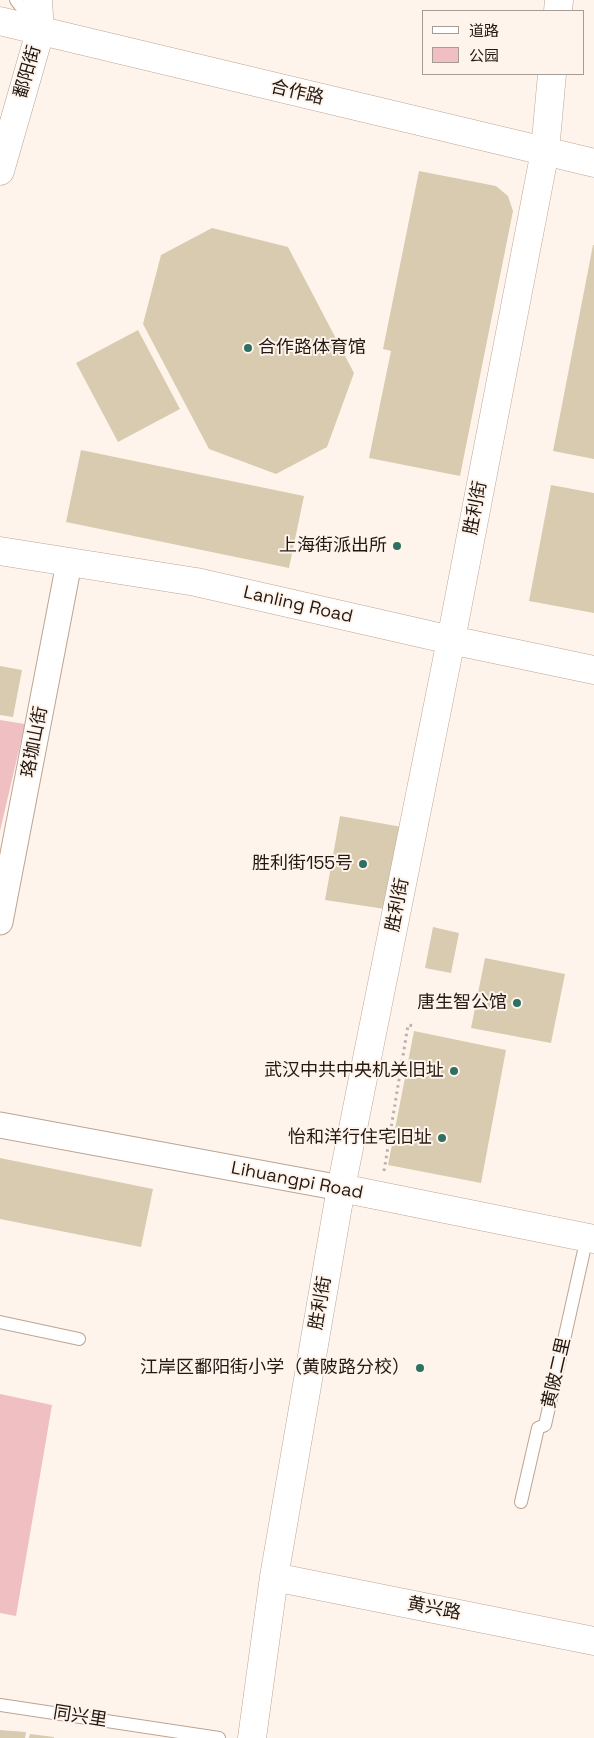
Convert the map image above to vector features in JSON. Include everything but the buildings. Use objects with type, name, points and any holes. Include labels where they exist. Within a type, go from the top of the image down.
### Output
[{"type":"street","name":"鄱阳街","points":[[0,171],[40,32],[38,0]]},
{"type":"street","name":"合作路","points":[[0,21],[594,163]]},
{"type":"street","name":"胜利街","points":[[252,1738],[274,1577],[341,1188],[451,640],[545,151],[552,75]]},
{"type":"street","name":"Lanling Road","points":[[0,551],[196,582],[451,640],[594,670]]},
{"type":"street","name":"珞珈山街","points":[[0,922],[69,563]]},
{"type":"street","name":"Lihuangpi Road","points":[[0,1125],[341,1188],[591,1238]]},
{"type":"street","name":"黄兴路","points":[[274,1577],[594,1641]]},
{"type":"lane","points":[[16,0],[40,32]]},
{"type":"lane","name":"黄陂二里","points":[[521,1502],[538,1428],[545,1425],[591,1238]]},
{"type":"lane","points":[[0,1322],[79,1339]]},
{"type":"lane","name":"同兴里","points":[[0,1705],[219,1738]]},
{"type":"path","points":[[384,1197],[384,1164],[408,1025],[414,1026]]},
{"type":"green space","points":[[0,720],[25,724],[0,831]]},
{"type":"green space","points":[[0,1394],[52,1405],[16,1616],[0,1613]]},
{"type":"place","name":"合作路体育馆","points":[[248,348]]},
{"type":"place","name":"上海街派出所","points":[[397,546]]},
{"type":"place","name":"胜利街155号","points":[[363,864]]},
{"type":"place","name":"唐生智公馆","points":[[517,1003]]},
{"type":"place","name":"武汉中共中央机关旧址","points":[[454,1071]]},
{"type":"place","name":"怡和洋行住宅旧址","points":[[442,1138]]},
{"type":"place","name":"江岸区鄱阳街小学（黄陂路分校）","points":[[420,1368]]}]
